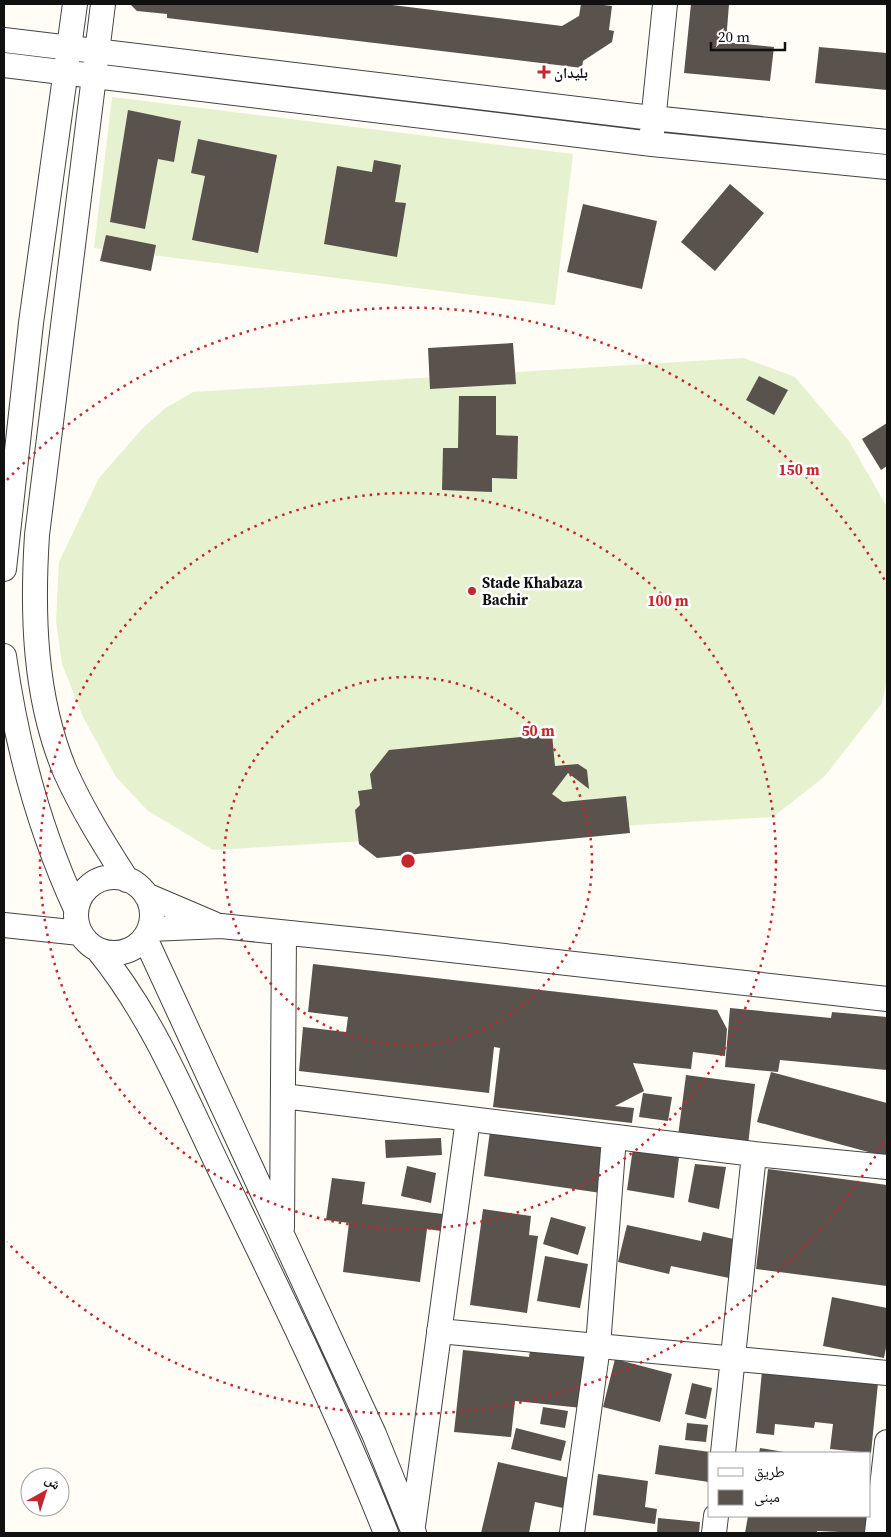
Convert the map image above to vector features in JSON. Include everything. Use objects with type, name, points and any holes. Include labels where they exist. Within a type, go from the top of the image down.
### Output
[{"type":"street","points":[[4,568],[31,323],[67,73],[75,4]]},
{"type":"street","points":[[103,4],[37,535],[34,588],[36,643],[48,714],[64,768],[94,828],[126,880]]},
{"type":"street","points":[[652,144],[652,118],[665,4]]},
{"type":"street","points":[[4,40],[652,118],[887,142]]},
{"type":"street","points":[[4,65],[652,144],[887,166]]},
{"type":"street","points":[[4,656],[19,742],[45,834],[76,909],[76,921],[80,933],[88,943],[98,950],[108,953],[129,951],[147,933],[152,911],[146,895],[138,885],[113,877],[100,880],[89,886],[81,897],[76,909]]},
{"type":"street","points":[[146,895],[221,926]]},
{"type":"street","points":[[4,925],[80,933]]},
{"type":"street","points":[[147,933],[221,926],[887,999]]},
{"type":"street","points":[[147,933],[168,992],[374,1434],[413,1531]]},
{"type":"street","points":[[282,1235],[284,933]]},
{"type":"street","points":[[98,950],[136,1002],[166,1059],[320,1378],[386,1533]]},
{"type":"street","points":[[283,1096],[754,1154],[887,1167]]},
{"type":"street","points":[[413,1531],[468,1119]]},
{"type":"street","points":[[572,1533],[598,1346],[614,1137]]},
{"type":"street","points":[[723,1452],[754,1154]]},
{"type":"street","points":[[439,1331],[887,1373]]},
{"type":"street","points":[[877,1533],[887,1442]]},
{"type":"street","points":[[714,1533],[716,1517]]},
{"type":"green space","points":[[112,97],[573,154],[555,305],[94,248]]},
{"type":"green space","name":"Stade Khabaza Bachir","points":[[744,358],[795,377],[849,441],[887,507],[887,680],[882,703],[824,777],[773,817],[213,850],[147,810],[116,777],[83,717],[62,664],[56,621],[59,562],[99,478],[142,429],[164,409],[193,392]]},
{"type":"building","points":[[130,4],[384,4],[562,26],[579,16],[581,4],[595,4],[612,6],[609,30],[614,31],[612,42],[583,61],[582,68],[167,18],[167,14],[137,11]]},
{"type":"building","points":[[691,4],[729,4],[726,42],[774,47],[770,81],[684,73]]},
{"type":"building","points":[[819,47],[887,53],[887,90],[815,83]]},
{"type":"building","points":[[128,110],[181,121],[174,162],[158,159],[145,229],[110,222]]},
{"type":"building","points":[[198,139],[277,155],[258,253],[192,240],[205,176],[191,173]]},
{"type":"building","points":[[374,160],[401,165],[395,202],[406,203],[397,257],[324,244],[337,166],[372,172]]},
{"type":"building","points":[[730,184],[764,213],[715,271],[681,242]]},
{"type":"building","points":[[583,204],[657,221],[642,289],[567,272]]},
{"type":"building","points":[[106,235],[156,245],[151,271],[100,261]]},
{"type":"building","points":[[513,343],[516,384],[430,389],[428,348]]},
{"type":"building","points":[[759,376],[788,390],[774,415],[746,400]]},
{"type":"building","points":[[459,396],[496,396],[496,435],[518,436],[517,479],[492,478],[492,492],[442,490],[443,448],[458,448]]},
{"type":"building","points":[[887,423],[887,466],[881,470],[862,439]]},
{"type":"building","points":[[552,734],[555,766],[578,764],[587,770],[589,789],[568,773],[552,794],[563,802],[626,796],[630,833],[377,858],[359,844],[355,810],[360,805],[358,791],[372,789],[370,774],[389,750]]},
{"type":"building","points":[[313,964],[717,1010],[727,1029],[725,1056],[693,1052],[691,1069],[633,1063],[644,1091],[615,1106],[634,1108],[632,1123],[493,1107],[500,1048],[494,1047],[489,1093],[299,1071],[303,1027],[346,1032],[348,1017],[308,1012]]},
{"type":"building","points":[[730,1008],[831,1018],[832,1012],[887,1017],[887,1070],[780,1060],[778,1072],[725,1067]]},
{"type":"building","points":[[771,1072],[887,1103],[887,1157],[757,1122]]},
{"type":"building","points":[[686,1075],[755,1084],[748,1145],[678,1136]]},
{"type":"building","points":[[643,1093],[672,1097],[668,1121],[639,1117]]},
{"type":"building","points":[[490,1131],[607,1148],[601,1193],[484,1176]]},
{"type":"building","points":[[441,1138],[442,1155],[386,1158],[385,1140]]},
{"type":"building","points":[[633,1148],[679,1157],[674,1198],[627,1190]]},
{"type":"building","points":[[695,1164],[726,1167],[719,1209],[688,1202]]},
{"type":"building","points":[[407,1166],[436,1173],[431,1203],[401,1196]]},
{"type":"building","points":[[768,1169],[887,1185],[887,1286],[756,1269]]},
{"type":"building","points":[[332,1178],[365,1182],[362,1204],[443,1214],[441,1231],[427,1229],[420,1282],[343,1272],[349,1223],[326,1220]]},
{"type":"building","points":[[483,1209],[531,1216],[529,1235],[538,1236],[527,1313],[470,1305]]},
{"type":"building","points":[[551,1217],[586,1227],[578,1255],[543,1244]]},
{"type":"building","points":[[627,1225],[701,1241],[703,1232],[738,1240],[729,1278],[671,1266],[669,1274],[618,1262]]},
{"type":"building","points":[[545,1256],[588,1264],[580,1308],[537,1301]]},
{"type":"building","points":[[832,1297],[887,1308],[887,1343],[884,1358],[823,1346]]},
{"type":"building","points":[[463,1350],[529,1357],[530,1351],[586,1357],[582,1408],[515,1401],[511,1437],[454,1432]]},
{"type":"building","points":[[615,1359],[672,1374],[660,1422],[603,1407]]},
{"type":"building","points":[[762,1371],[878,1383],[871,1453],[830,1449],[833,1424],[815,1422],[814,1428],[775,1424],[774,1435],[756,1433]]},
{"type":"building","points":[[692,1383],[712,1388],[706,1419],[685,1414]]},
{"type":"building","points":[[543,1407],[568,1411],[565,1428],[540,1424]]},
{"type":"building","points":[[687,1423],[708,1425],[706,1442],[685,1440]]},
{"type":"building","points":[[516,1428],[566,1441],[561,1461],[511,1449]]},
{"type":"building","points":[[659,1445],[710,1452],[708,1452],[708,1482],[655,1474]]},
{"type":"building","points":[[760,1448],[784,1452],[759,1452]]},
{"type":"building","points":[[498,1462],[570,1478],[563,1508],[535,1502],[529,1533],[481,1533]]},
{"type":"building","points":[[598,1474],[648,1481],[645,1507],[657,1509],[655,1524],[593,1515]]},
{"type":"building","points":[[748,1517],[868,1517],[864,1533],[817,1531],[817,1533],[745,1533]]},
{"type":"building","points":[[658,1518],[700,1522],[699,1533],[657,1533]]},
{"type":"place","name":"بليدان","points":[[544,72]]},
{"type":"place","name":"Stade Khabaza Bachir","points":[[472,591]]}]
